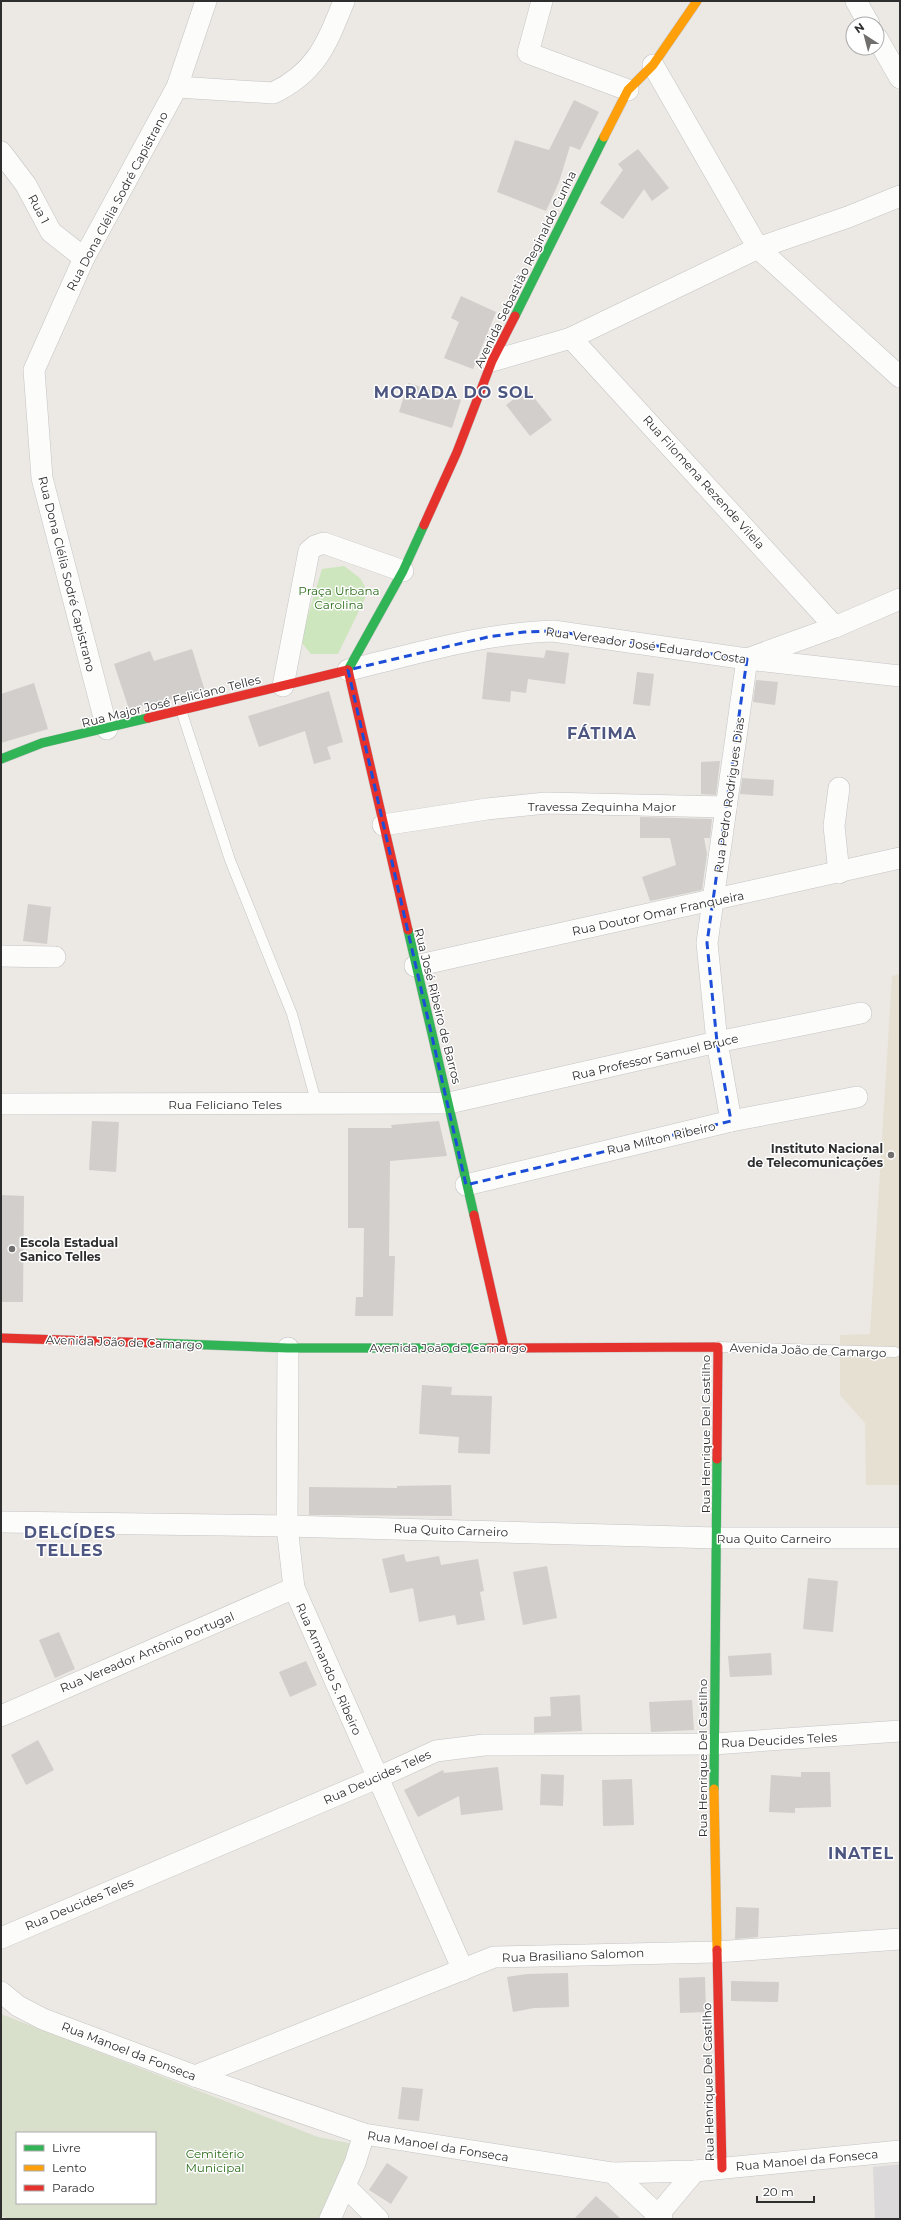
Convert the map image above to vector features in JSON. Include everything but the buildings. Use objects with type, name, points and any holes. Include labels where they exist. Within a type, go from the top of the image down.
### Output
[{"type":"street","name":"Rua Dona Clélia Sodré Capistrano","points":[[107,729],[42,478],[34,370],[84,258],[176,87],[206,1]]},
{"type":"street","points":[[176,87],[273,93],[300,77],[314,63],[325,48],[344,1]]},
{"type":"street","points":[[542,1],[528,53],[628,90]]},
{"type":"street","name":"Avenida Sebastião Reginaldo Cunha","points":[[348,670],[403,571],[457,452],[492,361],[628,90],[653,64],[697,1]]},
{"type":"street","points":[[856,1],[864,16]]},
{"type":"street","points":[[885,52],[900,78]]},
{"type":"street","points":[[653,64],[758,248],[900,377]]},
{"type":"street","name":"Rua 1","points":[[1,152],[26,185],[51,232],[84,258]]},
{"type":"street","points":[[492,361],[572,338],[758,248],[848,217],[900,196]]},
{"type":"street","name":"Rua Filomena Rezende Vilela","points":[[572,338],[835,627]]},
{"type":"street","points":[[283,686],[310,551],[315,546],[324,543],[403,571]]},
{"type":"street","points":[[747,659],[835,627],[900,599]]},
{"type":"street","name":"Rua Vereador José Eduardo Costa","points":[[348,670],[488,637],[524,632],[553,631],[747,659],[900,676]]},
{"type":"street","name":"Rua Pedro Rodrigues Dias","points":[[731,1122],[716,1042],[707,942],[715,900],[726,808],[747,659]]},
{"type":"street","name":"Rua Major José Feliciano Telles","points":[[1,759],[15,752],[42,744],[348,670]]},
{"type":"street","name":"Rua José Ribeiro de Barros","points":[[348,670],[504,1347]]},
{"type":"street","points":[[839,788],[834,826],[839,873]]},
{"type":"street","name":"Travessa Zequinha Major","points":[[383,825],[487,809],[546,803],[726,808]]},
{"type":"street","name":"Rua Doutor Omar Franqueira","points":[[415,966],[839,873],[900,858]]},
{"type":"street","points":[[1,956],[55,957]]},
{"type":"street","name":"Rua Professor Samuel Bruce","points":[[449,1103],[716,1042],[862,1013]]},
{"type":"street","name":"Rua Mílton Ribeiro","points":[[466,1185],[731,1122],[857,1097]]},
{"type":"street","name":"Rua Feliciano Teles","points":[[1,1104],[317,1105],[449,1103]]},
{"type":"street","name":"Avenida João de Camargo","points":[[1,1338],[288,1348],[718,1347]]},
{"type":"street","name":"Rua Henrique Del Castilho","points":[[718,1347],[717,1538],[712,1744],[722,2168]]},
{"type":"street","name":"Rua Armando S. Ribeiro","points":[[288,1348],[286,1526],[294,1588],[463,1970]]},
{"type":"street","name":"Rua Quito Carneiro","points":[[1,1522],[286,1526],[717,1538],[900,1538]]},
{"type":"street","name":"Rua Vereador Antônio Portugal","points":[[1,1716],[294,1588]]},
{"type":"street","name":"Rua Deucides Teles","points":[[1,1938],[377,1778],[436,1751],[484,1745],[712,1744],[900,1731]]},
{"type":"street","name":"Rua Brasiliano Salomon","points":[[195,2076],[494,1958],[716,1952],[900,1939]]},
{"type":"street","name":"Rua Manoel da Fonseca","points":[[1,1992],[18,2006],[43,2019],[195,2076],[364,2134],[613,2173],[695,2171],[900,2151]]},
{"type":"street","points":[[330,2219],[346,2187],[364,2134]]},
{"type":"street","points":[[613,2173],[660,2217],[695,2171]]},
{"type":"street","points":[[346,2187],[378,2219]]},
{"type":"lane","points":[[181,710],[230,860],[292,1014],[317,1105]]},
{"type":"lane","name":"Avenida João de Camargo","points":[[718,1347],[898,1352]]},
{"type":"highlighted area","points":[[553,631],[747,659],[707,943],[717,1042],[731,1121],[466,1185],[348,670],[488,637],[524,632]]},
{"type":"shaded area","name":"Instituto Nacional de Telecomunicações","points":[[900,974],[900,1485],[866,1485],[865,1423],[840,1395],[840,1335],[870,1334],[892,976]]},
{"type":"shaded area","points":[[900,2164],[900,2219],[875,2219],[873,2167]]},
{"type":"green space","name":"Praça Urbana Carolina","points":[[344,566],[360,578],[368,592],[338,654],[311,654],[300,641],[322,569]]},
{"type":"green space","name":"Cemitério Municipal","points":[[1,2014],[318,2137],[353,2144],[331,2219],[9,2219],[1,2216]]},
{"type":"traffic: fast","points":[[515,316],[604,137]]},
{"type":"traffic: fast","points":[[348,670],[403,571],[424,525]]},
{"type":"traffic: fast","points":[[1,759],[42,743],[148,718]]},
{"type":"traffic: fast","points":[[408,930],[474,1215]]},
{"type":"traffic: fast","points":[[155,1343],[288,1348],[489,1348]]},
{"type":"traffic: fast","points":[[714,1789],[717,1459]]},
{"type":"traffic: slow","points":[[604,137],[628,90],[653,65],[697,1]]},
{"type":"traffic: slow","points":[[714,1789],[717,1950]]},
{"type":"traffic: jam","points":[[424,525],[457,452],[492,361],[515,316]]},
{"type":"traffic: jam","points":[[348,670],[408,930]]},
{"type":"traffic: jam","points":[[148,718],[348,670]]},
{"type":"traffic: jam","points":[[474,1215],[504,1347]]},
{"type":"traffic: jam","points":[[1,1338],[155,1343]]},
{"type":"traffic: jam","points":[[489,1348],[718,1347],[717,1459]]},
{"type":"traffic: jam","points":[[717,1950],[722,2168]]},
{"type":"place","name":"Instituto Nacional de Telecomunicações","points":[[891,1155]]},
{"type":"place","name":"Escola Estadual Sanico Telles","points":[[12,1249]]},
{"type":"district","name":"MORADA DO SOL","points":[[454,392]]},
{"type":"district","name":"FÁTIMA","points":[[602,733]]},
{"type":"district","name":"DELCÍDES TELLES","points":[[70,1541]]},
{"type":"district","name":"INATEL","points":[[861,1853]]}]
